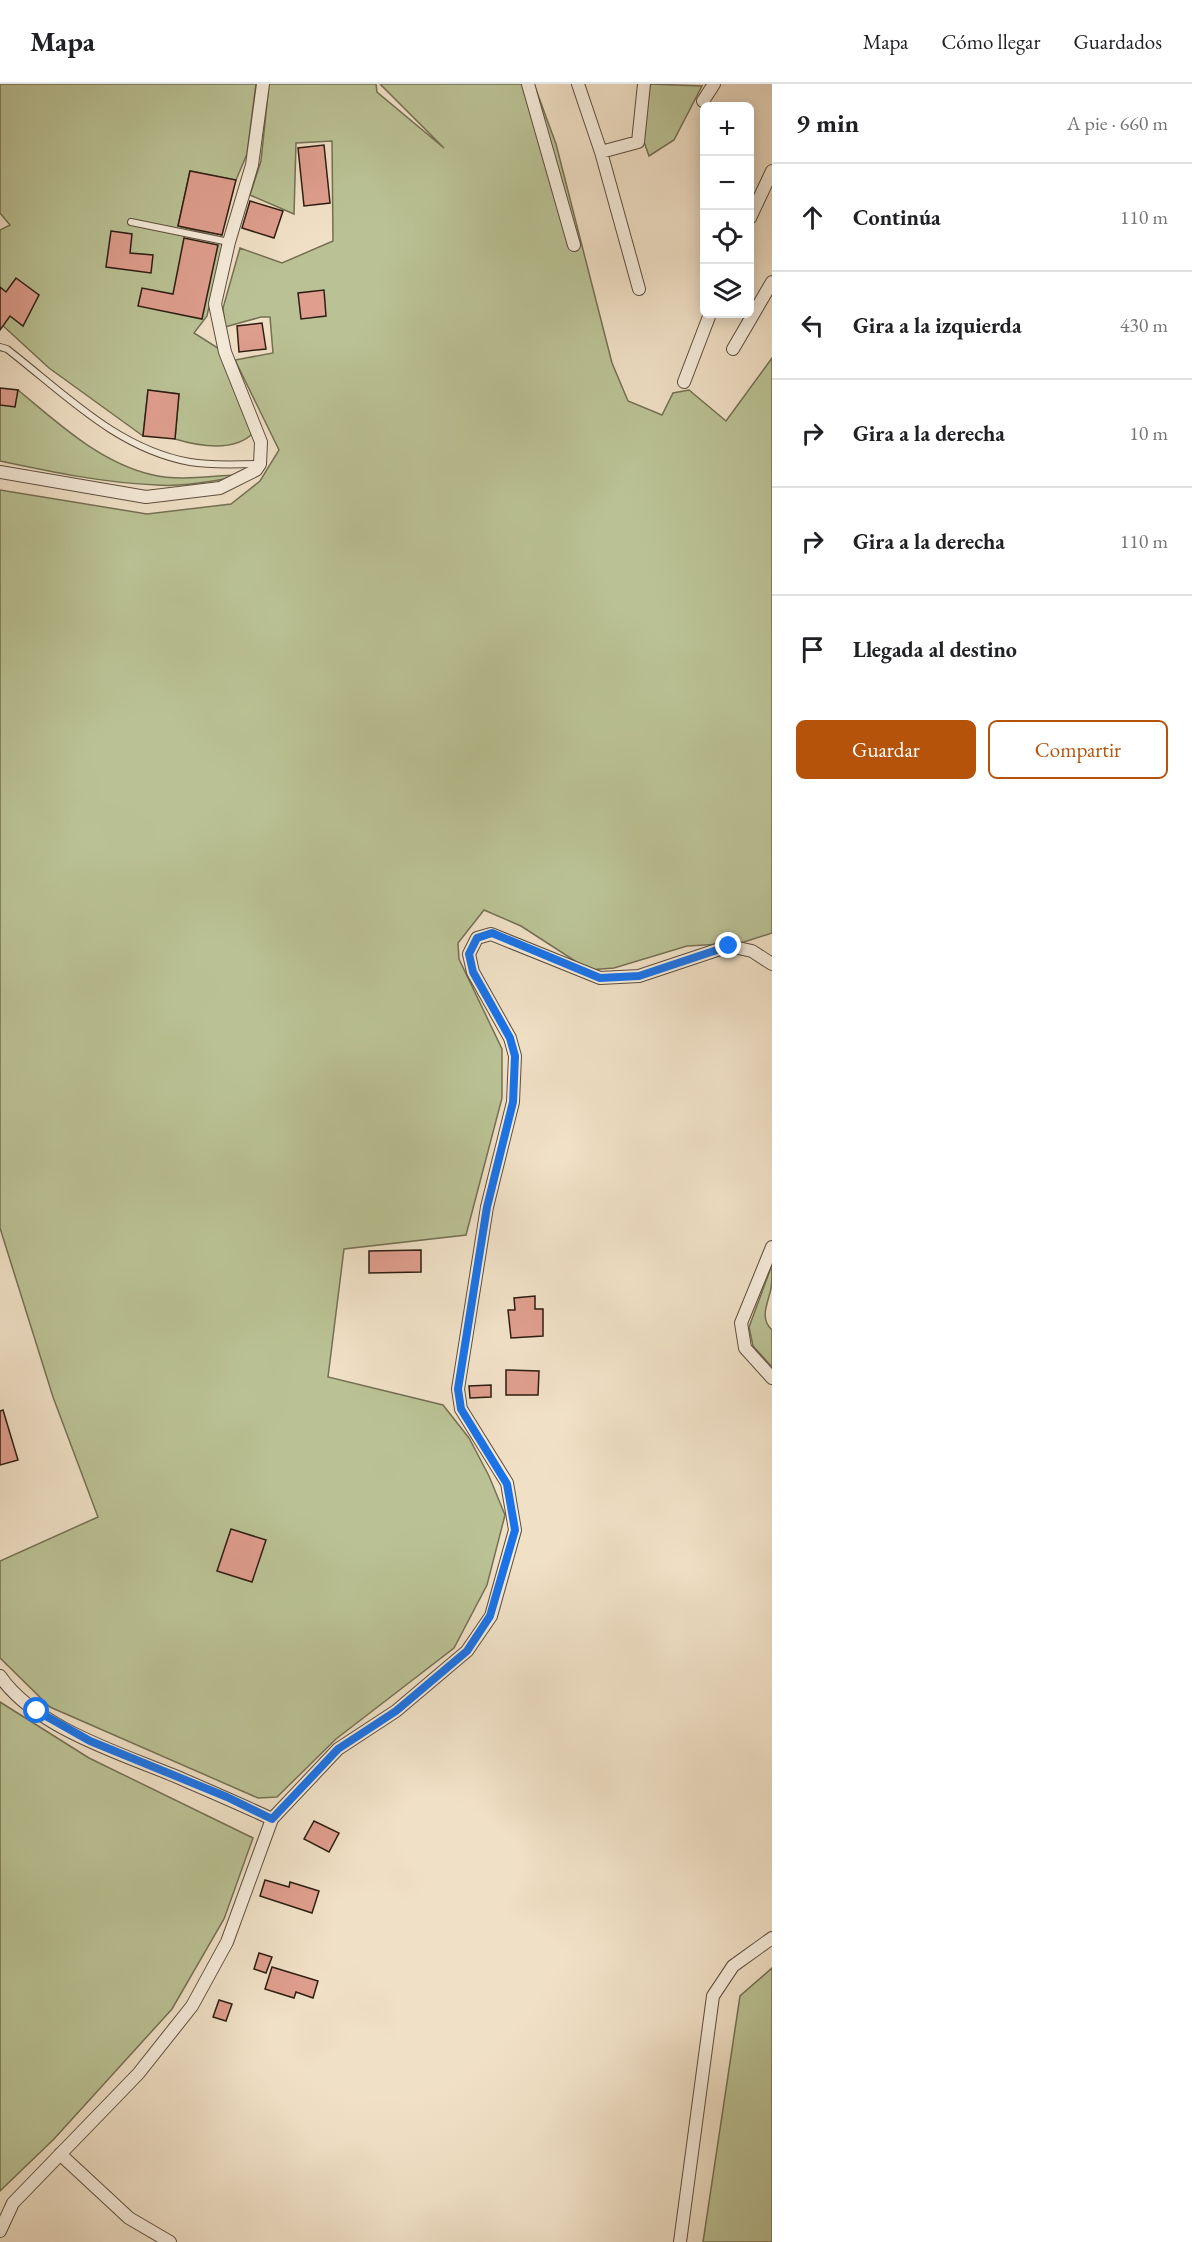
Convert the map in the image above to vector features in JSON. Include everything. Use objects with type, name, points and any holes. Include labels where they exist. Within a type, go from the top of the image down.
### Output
[{"type":"street","points":[[0,472],[146,496],[220,488],[250,476],[260,464],[261,442],[218,330],[214,304],[229,242],[252,165],[263,84]]},
{"type":"street","points":[[528,84],[574,245]]},
{"type":"street","points":[[578,84],[601,152],[639,289]]},
{"type":"street","points":[[601,152],[638,142],[644,84]]},
{"type":"street","points":[[703,101],[714,84]]},
{"type":"street","points":[[754,210],[772,171]]},
{"type":"street","points":[[734,349],[772,282]]},
{"type":"street","points":[[684,382],[709,318]]},
{"type":"street","points":[[0,2231],[13,2203],[138,2074],[192,2006],[227,1942],[272,1819],[338,1749],[396,1711],[467,1651],[490,1616],[515,1530],[507,1484],[461,1409],[458,1389],[487,1207],[513,1102],[515,1056],[510,1038],[473,972],[469,954],[477,938],[492,933],[600,978],[639,976],[729,946],[752,951],[772,964]]},
{"type":"street","points":[[772,1247],[741,1323],[745,1348],[772,1378]]},
{"type":"street","points":[[0,1676],[37,1711],[90,1741],[227,1797],[272,1819]]},
{"type":"street","points":[[680,2242],[713,1996],[733,1966],[772,1938]]},
{"type":"street","points":[[60,2154],[129,2218],[170,2242]]},
{"type":"lane","points":[[131,222],[229,242]]},
{"type":"lane","points":[[0,347],[7,349],[93,419],[143,448],[190,462],[260,464]]},
{"type":"green space","points":[[0,84],[256,84],[247,154],[236,180],[190,171],[178,226],[224,238],[207,316],[194,333],[221,350],[254,432],[246,439],[237,443],[216,446],[175,439],[179,394],[148,390],[143,436],[49,368],[0,323],[0,230],[10,225],[0,213]]},
{"type":"green space","points":[[269,84],[376,84],[377,92],[444,148],[380,84],[534,84],[556,144],[612,363],[628,401],[662,415],[673,393],[689,390],[726,421],[772,358],[772,933],[741,943],[687,946],[614,968],[589,970],[521,926],[484,910],[458,943],[459,959],[502,1049],[502,1098],[466,1235],[344,1249],[328,1377],[443,1405],[469,1438],[489,1476],[505,1515],[487,1585],[454,1648],[336,1739],[277,1797],[258,1798],[50,1707],[0,1658],[0,1561],[98,1517],[53,1397],[0,1228],[0,490],[147,514],[231,504],[260,481],[279,450],[235,360],[273,353],[270,317],[261,317],[225,327],[223,308],[240,248],[282,263],[333,241],[332,141],[296,143],[294,214],[250,195],[261,161]]},
{"type":"green space","points":[[650,84],[702,86],[674,140],[649,156],[643,139]]},
{"type":"green space","points":[[18,390],[64,428],[98,452],[134,469],[173,478],[236,475],[231,478],[184,485],[137,484],[78,476],[0,461],[0,405]]},
{"type":"green space","points":[[772,1265],[771,1289],[765,1315],[772,1330],[772,1367],[753,1346],[749,1327]]},
{"type":"green space","points":[[0,1702],[89,1758],[253,1838],[224,1919],[172,2009],[54,2139],[0,2191]]},
{"type":"green space","points":[[772,1968],[772,2242],[703,2242],[740,1996]]},
{"type":"building","points":[[324,145],[330,203],[304,206],[298,148]]},
{"type":"building","points":[[190,171],[236,180],[222,235],[178,226]]},
{"type":"building","points":[[250,201],[283,211],[274,238],[242,228]]},
{"type":"building","points":[[111,231],[132,234],[130,253],[153,255],[151,273],[106,267]]},
{"type":"building","points":[[184,238],[218,245],[202,319],[138,306],[142,288],[173,294]]},
{"type":"building","points":[[16,278],[39,295],[23,326],[10,316],[0,330],[0,287],[6,292]]},
{"type":"building","points":[[324,290],[326,316],[301,319],[298,293]]},
{"type":"building","points":[[262,323],[266,349],[239,352],[237,326]]},
{"type":"building","points":[[0,388],[18,390],[15,407],[0,405]]},
{"type":"building","points":[[148,390],[179,394],[175,439],[143,436]]},
{"type":"building","points":[[421,1250],[421,1272],[369,1273],[369,1251]]},
{"type":"building","points":[[535,1296],[535,1309],[543,1309],[543,1336],[511,1338],[508,1310],[515,1310],[514,1298]]},
{"type":"building","points":[[506,1370],[539,1371],[538,1395],[506,1395]]},
{"type":"building","points":[[491,1385],[491,1397],[470,1398],[469,1386]]},
{"type":"building","points":[[3,1410],[18,1460],[0,1465],[0,1411]]},
{"type":"building","points":[[231,1529],[266,1540],[252,1582],[217,1571]]},
{"type":"building","points":[[314,1821],[339,1833],[329,1852],[304,1839]]},
{"type":"building","points":[[265,1880],[289,1887],[290,1882],[319,1891],[312,1913],[260,1896]]},
{"type":"building","points":[[259,1953],[272,1957],[266,1973],[254,1969]]},
{"type":"building","points":[[272,1967],[318,1981],[313,1998],[296,1992],[294,1998],[265,1989]]},
{"type":"building","points":[[219,2000],[232,2004],[226,2021],[213,2017]]},
{"type":"route","points":[[37,1711],[90,1741],[227,1797],[272,1819],[338,1749],[396,1711],[467,1651],[490,1616],[515,1530],[507,1484],[461,1409],[458,1389],[487,1207],[513,1102],[515,1056],[510,1038],[473,972],[469,954],[477,938],[492,933],[600,978],[639,976],[729,946]]}]
